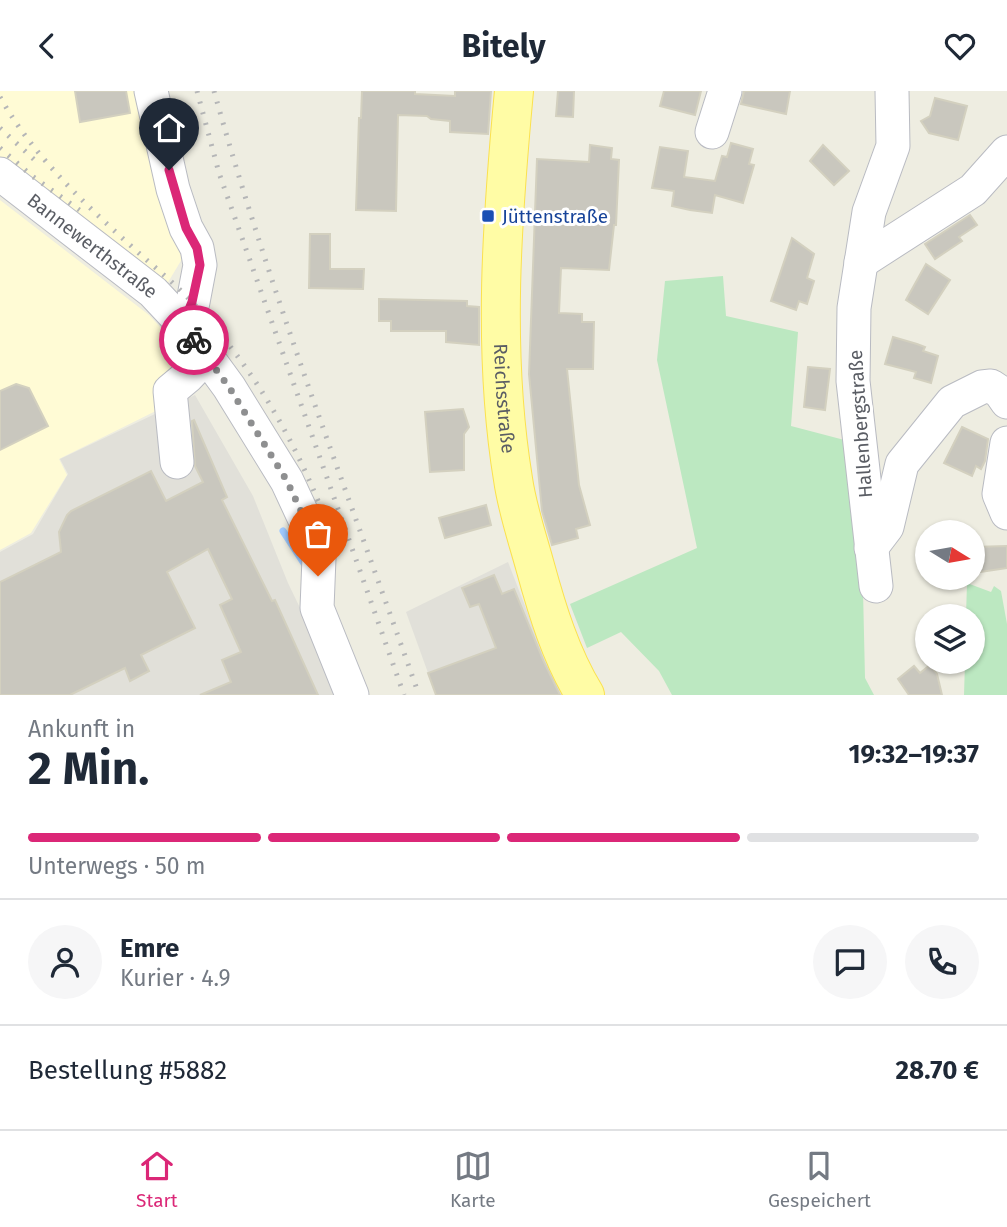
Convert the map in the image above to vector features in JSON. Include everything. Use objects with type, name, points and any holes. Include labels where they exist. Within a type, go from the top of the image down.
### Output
[{"type":"main road","name":"Reichsstraße","points":[[514,91],[500,280],[501,347],[513,480],[548,613],[585,695]]},
{"type":"street","points":[[151,91],[173,190],[186,228],[197,248],[200,265],[192,302],[183,324]]},
{"type":"street","points":[[712,132],[725,91]]},
{"type":"street","name":"Hallenbergstraße","points":[[876,586],[853,381],[854,308],[869,212],[893,146],[892,91]]},
{"type":"street","points":[[861,262],[973,190],[1007,152]]},
{"type":"street","name":"Bannewerthstraße","points":[[0,174],[153,292],[183,324],[229,387],[287,481],[313,537],[319,558],[317,607],[352,695]]},
{"type":"street","points":[[177,463],[170,391],[206,357]]},
{"type":"street","points":[[871,548],[887,527],[902,464],[952,402],[982,387],[991,386],[1000,392],[1007,402]]},
{"type":"street","points":[[1006,522],[999,494],[1007,443]]},
{"type":"shaded area","points":[[0,91],[139,91],[150,146],[182,259],[164,289],[0,160]]},
{"type":"shaded area","points":[[0,200],[149,315],[207,378],[186,396],[59,459],[67,475],[31,533],[0,550]]},
{"type":"shaded area","points":[[195,395],[253,496],[288,583],[342,695],[0,695],[0,552],[33,534],[68,474],[60,459]]},
{"type":"shaded area","points":[[508,562],[537,637],[567,695],[436,695],[406,612]]},
{"type":"green space","points":[[723,276],[726,316],[798,332],[791,426],[852,442],[863,590],[865,678],[874,695],[672,695],[659,671],[621,632],[587,648],[570,604],[697,548],[657,360],[665,281]]},
{"type":"green space","points":[[994,586],[1001,591],[1007,624],[1007,695],[964,695],[965,674],[985,674],[985,604],[966,604],[967,590],[991,592]]},
{"type":"building","points":[[75,91],[126,91],[130,113],[80,122]]},
{"type":"building","points":[[362,91],[415,91],[415,94],[455,96],[455,91],[491,91],[488,134],[450,132],[450,121],[427,116],[398,115],[396,211],[356,210]]},
{"type":"building","points":[[558,91],[574,91],[573,117],[556,116]]},
{"type":"building","points":[[664,91],[701,91],[695,115],[660,106]]},
{"type":"building","points":[[744,91],[790,91],[786,114],[741,104]]},
{"type":"building","points":[[935,98],[967,106],[958,140],[929,133],[921,121],[930,116]]},
{"type":"building","points":[[731,143],[753,149],[749,164],[754,165],[743,203],[715,195],[712,213],[690,210],[672,206],[674,191],[652,188],[660,147],[688,151],[684,177],[715,181],[722,156],[727,157]]},
{"type":"building","points":[[590,145],[612,148],[611,159],[619,160],[616,225],[609,270],[561,268],[559,313],[582,314],[582,322],[594,322],[593,369],[567,369],[579,485],[590,525],[576,529],[578,538],[552,545],[542,511],[529,374],[537,159],[589,162]]},
{"type":"building","points":[[823,145],[849,171],[834,185],[810,161]]},
{"type":"building","points":[[970,215],[977,225],[959,237],[962,241],[935,259],[925,244]]},
{"type":"building","points":[[310,234],[330,234],[330,269],[364,269],[363,289],[309,288]]},
{"type":"building","points":[[792,238],[814,254],[807,278],[814,281],[807,304],[799,301],[796,310],[771,301]]},
{"type":"building","points":[[926,264],[950,280],[928,314],[906,300]]},
{"type":"building","points":[[379,299],[467,301],[467,306],[479,307],[479,345],[446,342],[446,331],[391,331],[391,321],[379,321]]},
{"type":"building","points":[[893,337],[925,347],[923,351],[938,356],[931,383],[914,378],[916,372],[885,364]]},
{"type":"building","points":[[808,367],[830,369],[825,410],[804,407]]},
{"type":"building","points":[[16,384],[29,388],[48,426],[0,450],[0,391]]},
{"type":"building","points":[[463,409],[469,427],[464,434],[464,470],[430,472],[425,412]]},
{"type":"building","points":[[194,420],[227,497],[222,500],[272,601],[275,600],[318,695],[200,695],[231,682],[222,660],[241,652],[220,605],[232,599],[208,549],[167,572],[195,628],[141,655],[149,671],[130,681],[125,668],[70,695],[0,695],[0,582],[61,552],[59,532],[71,511],[151,471],[166,501],[203,482],[195,466]]},
{"type":"building","points":[[962,427],[988,439],[985,461],[981,469],[976,466],[972,476],[944,463]]},
{"type":"building","points":[[486,505],[491,525],[445,538],[439,518]]},
{"type":"building","points":[[1007,546],[1007,568],[985,571],[985,547]]},
{"type":"building","points":[[494,575],[502,594],[514,589],[560,695],[436,695],[428,673],[496,648],[479,604],[470,607],[462,588]]},
{"type":"building","points":[[914,666],[915,674],[937,674],[942,695],[909,695],[898,679]]},
{"type":"waterway","points":[[283,531],[307,568]]},
{"type":"railway","points":[[197,91],[219,173],[404,695]]},
{"type":"railway","points":[[214,91],[285,319],[419,695]]},
{"type":"railway","points":[[0,97],[29,141],[64,182],[186,296],[232,349],[282,425],[321,508]]},
{"type":"railway","points":[[0,128],[40,165]]},
{"type":"railway","points":[[0,148],[32,176],[85,214]]},
{"type":"way so far","points":[[194,340],[229,387],[287,481],[313,537],[319,558],[318,576]]},
{"type":"place","name":"Jüttenstraße","points":[[488,216]]},
{"type":"route","points":[[169,170],[186,228],[197,248],[200,265],[192,302],[183,324],[194,340]]}]
